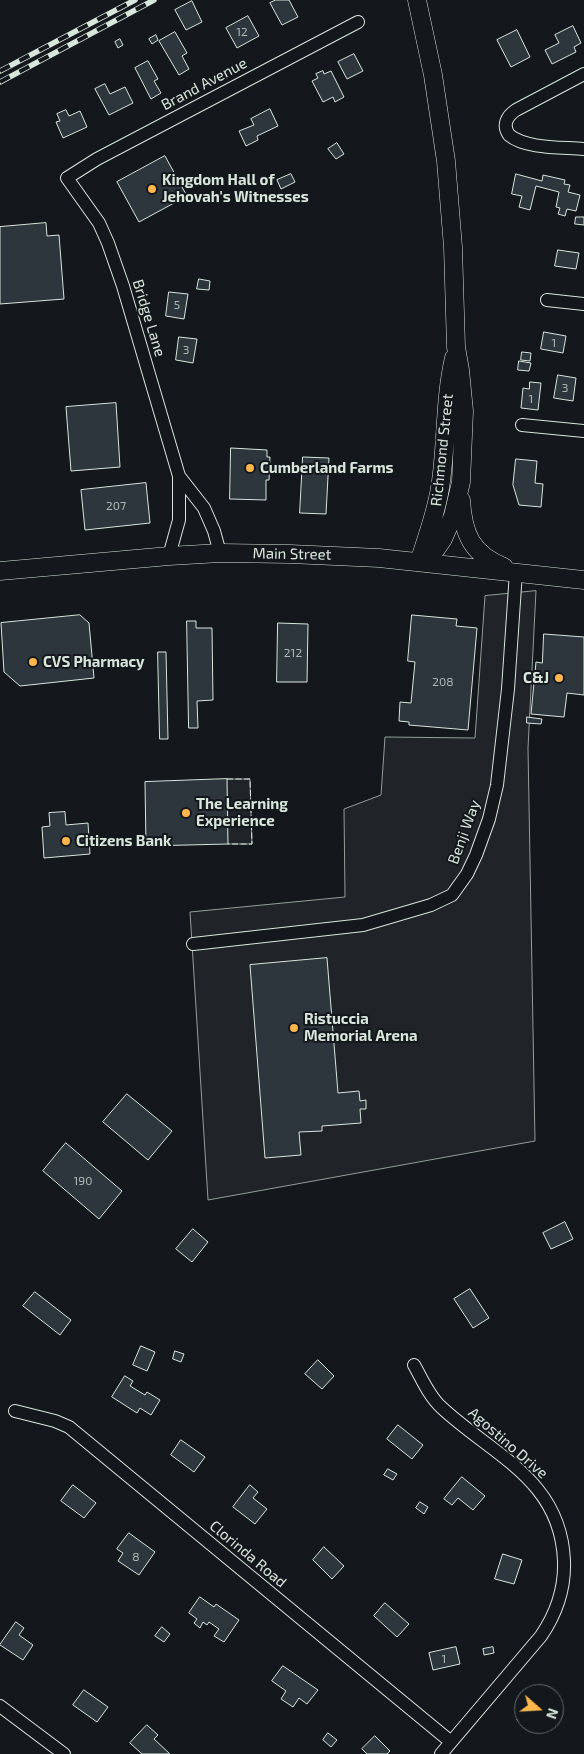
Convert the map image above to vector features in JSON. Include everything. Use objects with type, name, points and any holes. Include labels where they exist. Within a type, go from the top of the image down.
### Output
[{"type":"main road","name":"Richmond Street","points":[[417,0],[433,75],[446,161],[453,248],[456,347],[463,392],[461,482],[453,516],[443,539],[436,549],[419,562]]},
{"type":"main road","name":"Richmond Street","points":[[419,562],[434,516],[440,488],[448,393],[456,347]]},
{"type":"main road","points":[[461,482],[462,512],[468,538],[484,556],[516,572]]},
{"type":"main road","name":"Main Street","points":[[0,571],[169,556],[220,554],[331,555],[419,562],[584,580]]},
{"type":"street","name":"Brand Avenue","points":[[67,178],[97,158],[358,22]]},
{"type":"street","points":[[584,74],[512,112],[505,126],[509,135],[518,140],[542,146],[584,149]]},
{"type":"street","name":"Bridge Lane","points":[[67,178],[99,223],[110,250],[123,286],[179,476],[179,520],[169,556]]},
{"type":"street","points":[[547,300],[584,304]]},
{"type":"street","points":[[522,425],[584,431]]},
{"type":"street","name":"Bridge Lane","points":[[179,476],[204,508],[211,521],[220,554]]},
{"type":"street","name":"Benji Way","points":[[193,944],[363,925],[431,905],[452,895],[467,874],[476,855],[489,819],[497,785],[508,689],[516,572]]},
{"type":"street","name":"Agostino Drive","points":[[414,1365],[440,1406],[492,1447],[535,1486],[552,1512],[559,1529],[563,1547],[564,1572],[561,1591],[556,1609],[548,1626],[441,1754]]},
{"type":"street","name":"Clorinda Road","points":[[15,1411],[55,1421],[73,1430],[451,1742]]},
{"type":"street","points":[[0,1706],[64,1754]]},
{"type":"shaded area","points":[[536,591],[528,748],[535,1141],[208,1200],[190,912],[345,897],[344,809],[381,795],[385,737],[475,738],[485,596]]},
{"type":"shaded area","points":[[227,779],[250,779],[252,844],[228,844]]},
{"type":"building","points":[[276,0],[289,0],[298,17],[282,25],[270,3]]},
{"type":"building","points":[[192,1],[202,22],[186,30],[175,10]]},
{"type":"building","points":[[248,16],[259,36],[237,48],[226,28]]},
{"type":"building","points":[[573,26],[581,43],[574,47],[576,52],[552,64],[545,50],[559,43],[555,35]]},
{"type":"building","points":[[517,30],[530,57],[511,67],[497,40]]},
{"type":"building","points":[[175,32],[187,53],[182,56],[189,69],[179,75],[159,41]]},
{"type":"building","points":[[156,35],[158,40],[152,44],[149,39]]},
{"type":"building","points":[[120,39],[123,45],[118,48],[115,42]]},
{"type":"building","points":[[354,54],[363,71],[347,79],[338,62]]},
{"type":"building","points":[[148,61],[158,79],[154,81],[161,93],[151,99],[135,68]]},
{"type":"building","points":[[323,71],[324,74],[331,71],[344,97],[335,102],[333,97],[323,102],[312,81],[318,78],[316,74]]},
{"type":"building","points":[[105,84],[110,94],[125,87],[133,103],[109,115],[95,89]]},
{"type":"building","points":[[270,109],[278,126],[257,136],[258,140],[246,146],[239,131],[254,125],[251,119]]},
{"type":"building","points":[[66,110],[69,116],[80,111],[87,127],[63,138],[56,122],[60,121],[57,114]]},
{"type":"building","points":[[337,143],[344,154],[336,159],[328,149]]},
{"type":"building","name":"Kingdom Hall of Jehovah's Witnesses","points":[[165,156],[187,196],[139,222],[117,182]]},
{"type":"building","points":[[291,174],[295,182],[281,189],[277,180]]},
{"type":"building","points":[[516,174],[542,181],[543,175],[565,180],[564,184],[570,185],[568,192],[580,195],[576,211],[567,209],[565,216],[558,214],[560,208],[556,207],[559,192],[536,186],[530,210],[519,207],[522,196],[512,194]]},
{"type":"building","points":[[576,217],[584,217],[584,225],[575,224]]},
{"type":"building","points":[[46,223],[47,236],[59,235],[64,299],[0,304],[0,227]]},
{"type":"building","points":[[558,250],[579,253],[576,269],[555,266]]},
{"type":"building","points":[[199,279],[210,281],[209,290],[197,289]]},
{"type":"building","points":[[169,292],[188,294],[184,319],[166,316]]},
{"type":"building","points":[[544,332],[566,336],[563,353],[541,349]]},
{"type":"building","points":[[179,337],[197,339],[193,363],[176,360]]},
{"type":"building","points":[[522,352],[531,353],[530,361],[521,360]]},
{"type":"building","points":[[519,361],[531,363],[529,371],[518,370]]},
{"type":"building","points":[[558,375],[576,378],[573,401],[554,398]]},
{"type":"building","points":[[530,382],[541,383],[538,410],[521,408],[523,388],[529,389]]},
{"type":"building","points":[[116,403],[120,467],[71,471],[66,407]]},
{"type":"building","name":"Cumberland Farms","points":[[231,448],[267,450],[267,457],[270,457],[269,480],[266,480],[266,500],[230,499]]},
{"type":"building","name":"Cumberland Farms","points":[[303,457],[329,458],[326,514],[300,513]]},
{"type":"building","points":[[516,459],[537,461],[535,483],[543,484],[541,507],[519,505],[513,485]]},
{"type":"building","points":[[146,483],[150,523],[85,530],[81,490]]},
{"type":"building","name":"CVS Pharmacy","points":[[80,615],[89,623],[94,678],[20,686],[4,672],[1,623]]},
{"type":"building","points":[[412,615],[457,619],[456,626],[477,628],[468,730],[409,725],[409,722],[399,721],[400,702],[411,703],[415,662],[408,661]]},
{"type":"building","points":[[187,621],[196,621],[196,628],[212,628],[213,700],[197,701],[198,728],[189,728]]},
{"type":"building","points":[[278,623],[308,624],[307,682],[277,682]]},
{"type":"building","name":"C&J","points":[[544,634],[584,637],[584,695],[567,693],[564,717],[531,714],[536,662],[542,663]]},
{"type":"building","points":[[158,652],[166,652],[168,739],[160,739]]},
{"type":"building","points":[[527,717],[542,719],[541,724],[527,723]]},
{"type":"building","name":"The Learning Experience","points":[[227,779],[228,844],[146,846],[145,782]]},
{"type":"building","name":"Citizens Bank","points":[[65,812],[66,825],[88,823],[90,854],[44,858],[42,827],[50,826],[49,813]]},
{"type":"building","name":"Ristuccia Memorial Arena","points":[[327,958],[338,1093],[359,1091],[360,1101],[366,1100],[366,1109],[360,1109],[361,1123],[322,1126],[322,1131],[299,1132],[301,1155],[265,1158],[250,965]]},
{"type":"building","points":[[127,1094],[172,1131],[148,1160],[103,1122]]},
{"type":"building","points":[[66,1143],[122,1191],[99,1219],[43,1171]]},
{"type":"building","points":[[565,1222],[573,1239],[551,1249],[543,1233]]},
{"type":"building","points":[[193,1229],[208,1242],[192,1262],[176,1249]]},
{"type":"building","points":[[470,1289],[489,1318],[473,1328],[454,1299]]},
{"type":"building","points":[[35,1292],[71,1320],[60,1335],[23,1306]]},
{"type":"building","points":[[141,1346],[155,1352],[147,1371],[133,1365]]},
{"type":"building","points":[[175,1351],[184,1354],[181,1362],[173,1359]]},
{"type":"building","points":[[318,1360],[334,1376],[322,1389],[305,1374]]},
{"type":"building","points":[[125,1376],[133,1381],[130,1386],[145,1395],[147,1392],[160,1400],[151,1415],[140,1408],[137,1413],[112,1397]]},
{"type":"building","points":[[398,1425],[423,1445],[412,1459],[387,1439]]},
{"type":"building","points":[[181,1440],[205,1457],[194,1472],[171,1455]]},
{"type":"building","points":[[388,1469],[397,1474],[393,1480],[384,1475]]},
{"type":"building","points":[[462,1477],[485,1496],[473,1510],[458,1498],[452,1505],[444,1499]]},
{"type":"building","points":[[73,1485],[96,1503],[84,1518],[61,1501]]},
{"type":"building","points":[[250,1485],[258,1492],[253,1498],[267,1509],[255,1524],[233,1507]]},
{"type":"building","points":[[420,1502],[428,1507],[424,1514],[416,1508]]},
{"type":"building","points":[[129,1533],[155,1552],[139,1575],[118,1561],[123,1553],[117,1549]]},
{"type":"building","points":[[324,1547],[344,1566],[332,1579],[313,1560]]},
{"type":"building","points":[[503,1554],[522,1560],[514,1584],[495,1579]]},
{"type":"building","points":[[200,1597],[214,1607],[216,1604],[239,1620],[224,1642],[214,1636],[219,1629],[209,1622],[207,1625],[203,1622],[200,1628],[194,1623],[197,1619],[189,1613]]},
{"type":"building","points":[[385,1603],[409,1624],[397,1637],[374,1616]]},
{"type":"building","points":[[16,1622],[24,1628],[19,1635],[33,1645],[23,1660],[0,1645]]},
{"type":"building","points":[[162,1627],[170,1634],[164,1642],[155,1636]]},
{"type":"building","points":[[456,1647],[460,1664],[433,1670],[429,1653]]},
{"type":"building","points":[[493,1647],[494,1653],[484,1655],[483,1649]]},
{"type":"building","points":[[283,1666],[318,1690],[307,1704],[299,1698],[293,1707],[281,1699],[286,1691],[272,1681]]},
{"type":"building","points":[[84,1690],[108,1707],[97,1722],[73,1705]]},
{"type":"building","points":[[147,1725],[158,1735],[154,1739],[170,1754],[142,1754],[130,1743]]},
{"type":"building","points":[[328,1733],[337,1740],[331,1747],[323,1740]]},
{"type":"building","points":[[375,1736],[390,1751],[387,1754],[367,1754],[362,1749]]},
{"type":"railway","points":[[0,71],[135,0]]},
{"type":"railway","points":[[0,82],[154,0]]},
{"type":"fence","points":[[227,779],[250,779],[252,844],[228,844]]},
{"type":"place","name":"Kingdom Hall of Jehovah's Witnesses","points":[[152,189]]},
{"type":"place","name":"Cumberland Farms","points":[[250,468]]},
{"type":"place","name":"CVS Pharmacy","points":[[33,662]]},
{"type":"place","name":"C&J","points":[[559,678]]},
{"type":"place","name":"The Learning Experience","points":[[186,813]]},
{"type":"place","name":"Citizens Bank","points":[[66,841]]},
{"type":"place","name":"Ristuccia Memorial Arena","points":[[294,1028]]}]
